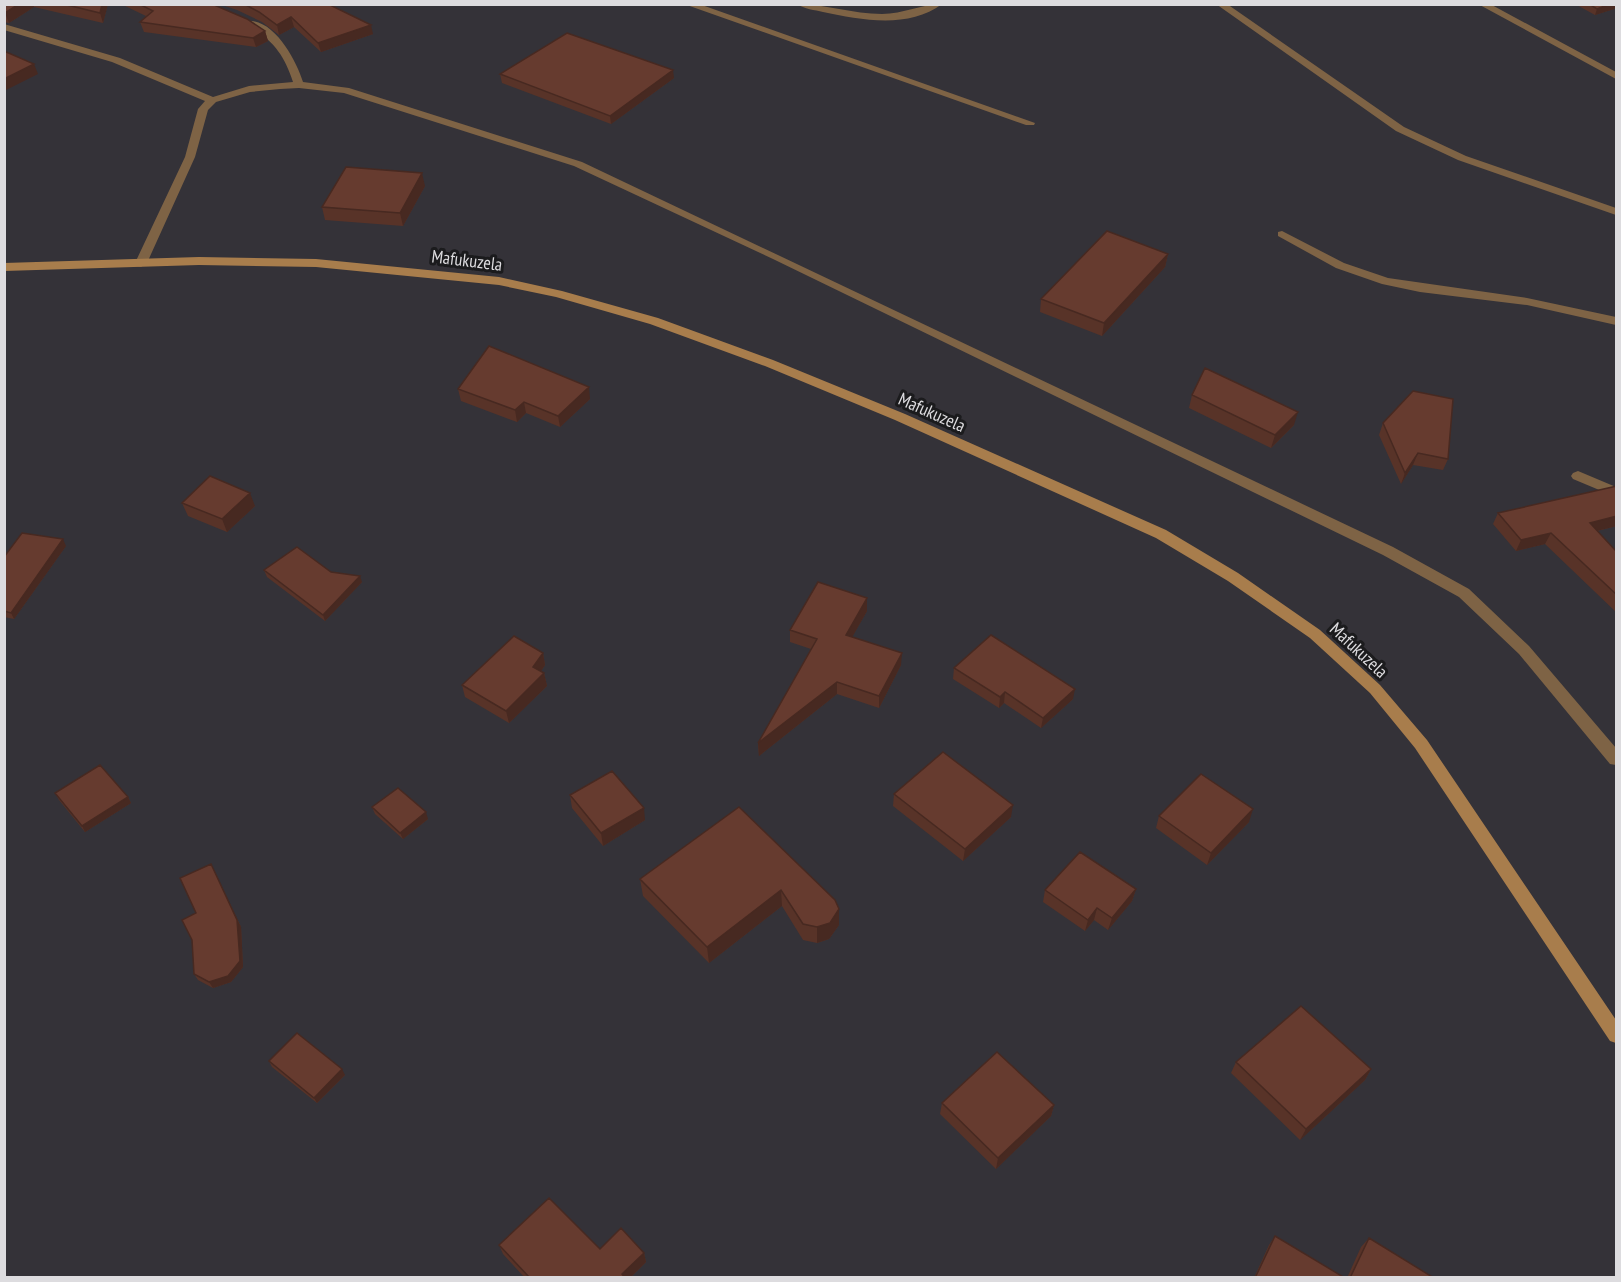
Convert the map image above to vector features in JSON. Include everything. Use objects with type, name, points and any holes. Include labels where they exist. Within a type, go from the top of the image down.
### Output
[{"type":"main road","name":"Mafukuzela","points":[[4,267],[141,263],[316,263],[499,281],[558,294],[654,321],[780,367],[900,417],[1161,534],[1233,577],[1315,634],[1375,689],[1421,744],[1617,1035]]},
{"type":"street","points":[[688,4],[1030,123]]},
{"type":"street","points":[[801,4],[835,11],[883,16],[901,16],[938,4]]},
{"type":"street","points":[[1220,4],[1400,129],[1462,158],[1617,212]]},
{"type":"street","points":[[1482,4],[1617,76]]},
{"type":"street","points":[[237,18],[258,28],[280,44],[291,58],[299,85]]},
{"type":"street","points":[[4,27],[117,60],[212,100]]},
{"type":"street","points":[[141,263],[190,157],[203,109],[212,100],[249,89],[299,85],[345,90],[578,164],[777,257],[1388,551],[1464,593],[1524,650],[1617,759]]},
{"type":"street","points":[[1282,234],[1316,256],[1358,274],[1404,286],[1552,305],[1617,321]]},
{"type":"street","points":[[1578,476],[1617,492]]},
{"type":"building","points":[[4,4],[19,4],[4,13]]},
{"type":"building","points":[[63,4],[102,4],[100,13]]},
{"type":"building","points":[[139,4],[212,4],[247,19],[265,31],[253,38],[140,22],[153,11]]},
{"type":"building","points":[[244,4],[328,4],[371,25],[318,43],[291,17],[277,25]]},
{"type":"building","points":[[1589,4],[1610,4],[1597,9]]},
{"type":"building","points":[[567,33],[673,70],[610,116],[500,74]]},
{"type":"building","points":[[4,51],[34,64],[4,79]]},
{"type":"building","points":[[346,167],[422,173],[400,213],[322,207]]},
{"type":"building","points":[[1107,231],[1168,254],[1104,323],[1041,299]]},
{"type":"building","points":[[489,346],[589,387],[558,416],[524,402],[515,410],[458,389]]},
{"type":"building","points":[[1205,368],[1298,412],[1275,435],[1192,395]]},
{"type":"building","points":[[1413,391],[1453,399],[1448,459],[1418,453],[1405,473],[1383,423]]},
{"type":"building","points":[[210,476],[250,493],[222,519],[182,503]]},
{"type":"building","points":[[1617,486],[1617,516],[1590,523],[1617,550],[1617,595],[1551,533],[1521,540],[1498,513]]},
{"type":"building","points":[[22,533],[63,539],[11,613],[4,611],[4,557]]},
{"type":"building","points":[[297,547],[331,572],[360,576],[323,615],[264,570]]},
{"type":"building","points":[[818,582],[867,598],[846,635],[902,653],[879,696],[837,682],[758,743],[817,639],[790,630]]},
{"type":"building","points":[[991,635],[1075,689],[1043,718],[1005,692],[1000,697],[954,668]]},
{"type":"building","points":[[514,636],[543,653],[533,667],[544,673],[506,711],[462,685]]},
{"type":"building","points":[[943,752],[1013,805],[965,849],[894,794]]},
{"type":"building","points":[[100,765],[128,797],[82,826],[55,793]]},
{"type":"building","points":[[612,771],[644,808],[601,833],[570,795]]},
{"type":"building","points":[[1201,774],[1253,809],[1211,853],[1159,816]]},
{"type":"building","points":[[398,788],[426,812],[400,833],[372,807]]},
{"type":"building","points":[[739,807],[835,900],[839,909],[830,923],[817,927],[803,924],[781,890],[707,947],[640,879]]},
{"type":"building","points":[[1080,852],[1136,889],[1112,918],[1097,908],[1088,920],[1045,890]]},
{"type":"building","points":[[211,864],[237,920],[240,961],[228,976],[209,982],[194,974],[192,940],[182,920],[196,913],[180,878]]},
{"type":"building","points":[[1301,1006],[1371,1069],[1306,1129],[1236,1062]]},
{"type":"building","points":[[297,1033],[342,1069],[314,1098],[269,1061]]},
{"type":"building","points":[[997,1052],[1054,1105],[998,1158],[942,1103]]},
{"type":"building","points":[[549,1198],[600,1249],[621,1228],[644,1253],[622,1274],[625,1278],[530,1278],[499,1245]]},
{"type":"building","points":[[1275,1236],[1345,1278],[1255,1278]]},
{"type":"building","points":[[1369,1238],[1434,1278],[1350,1278]]}]
